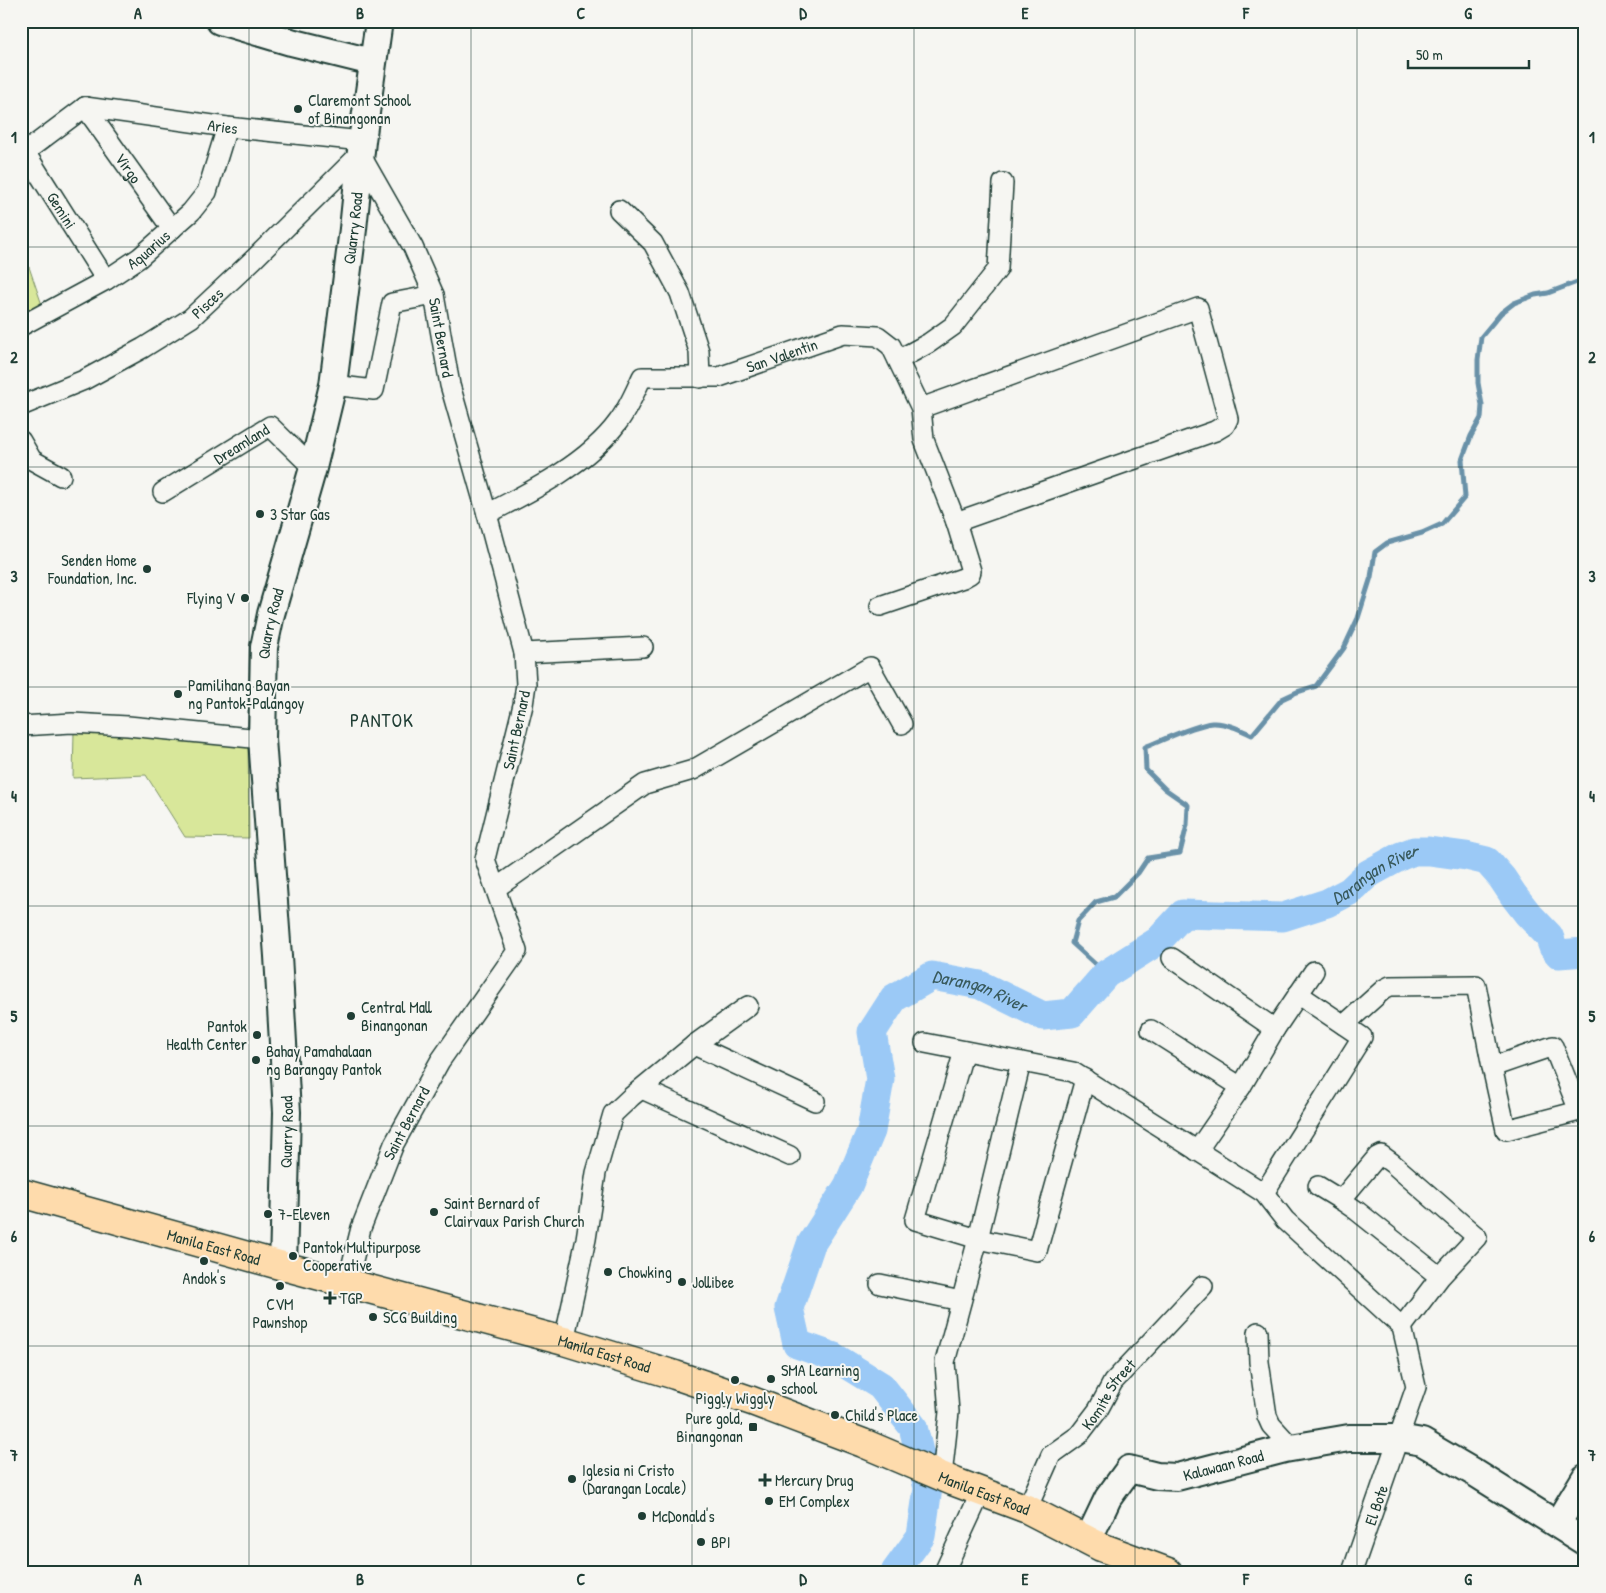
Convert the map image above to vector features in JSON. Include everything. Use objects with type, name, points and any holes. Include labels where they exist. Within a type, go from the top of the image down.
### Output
[{"type":"main road","name":"Manila East Road","points":[[21,1193],[347,1284],[564,1341],[745,1398],[1027,1509],[1101,1547],[1168,1572]]},
{"type":"street","points":[[220,21],[291,42],[372,62]]},
{"type":"street","name":"Quarry Road","points":[[283,1266],[287,1112],[262,739],[264,647],[277,590],[313,468],[333,385],[352,239],[361,148],[379,21]]},
{"type":"street","name":"Aries","points":[[85,107],[361,148]]},
{"type":"street","name":"Virgo","points":[[85,107],[172,229]]},
{"type":"street","name":"Gemini","points":[[85,107],[25,152],[106,280]]},
{"type":"street","name":"Aquarius","points":[[21,326],[106,280],[139,258],[191,212],[206,192],[227,128]]},
{"type":"street","name":"Saint Bernard","points":[[347,1284],[361,1228],[394,1144],[440,1060],[517,951],[486,859],[523,705],[526,684],[524,653],[450,386],[434,295],[413,247],[361,148]]},
{"type":"street","name":"Pisces","points":[[21,406],[84,380],[143,348],[191,318],[254,259],[361,148]]},
{"type":"street","points":[[898,360],[929,344],[953,326],[998,269],[1002,183]]},
{"type":"street","points":[[619,210],[653,243],[680,293],[699,351],[700,378]]},
{"type":"street","points":[[333,385],[374,390],[392,303],[434,295]]},
{"type":"street","points":[[921,408],[1198,308],[1228,419],[1225,425],[1215,431],[956,522]]},
{"type":"street","name":"San Valentin","points":[[487,514],[525,495],[567,469],[592,449],[618,422],[642,377],[719,377],[843,334],[878,336],[891,346],[921,408],[924,440],[956,522],[971,571],[970,574],[963,578],[880,606]]},
{"type":"street","name":"Dreamland","points":[[163,492],[270,426],[313,468]]},
{"type":"street","points":[[21,441],[32,460],[60,476]]},
{"type":"street","points":[[524,653],[643,647]]},
{"type":"street","points":[[496,888],[645,784],[693,770],[870,667],[902,724]]},
{"type":"street","points":[[21,726],[72,723],[128,726],[262,739]]},
{"type":"street","points":[[1172,958],[1275,1029]]},
{"type":"street","points":[[1198,1151],[1314,971]]},
{"type":"street","points":[[1344,1025],[1384,989],[1390,986],[1476,985],[1492,1067],[1506,1130],[1582,1112],[1553,1046],[1492,1067]]},
{"type":"street","points":[[1264,1193],[1362,1037],[1298,994]]},
{"type":"street","points":[[564,1341],[586,1239],[596,1173],[613,1114],[694,1045],[748,1006]]},
{"type":"street","points":[[1151,1030],[1241,1087]]},
{"type":"street","points":[[925,1043],[1073,1072],[1085,1079],[1264,1193],[1285,1220],[1402,1327],[1440,1277],[1476,1237],[1381,1155],[1377,1157],[1341,1200]]},
{"type":"street","points":[[694,1045],[816,1101]]},
{"type":"street","points":[[964,1051],[914,1220],[978,1239],[1037,1251],[1085,1079]]},
{"type":"street","points":[[940,1475],[949,1412],[945,1362],[978,1239],[1020,1062]]},
{"type":"street","points":[[642,1089],[790,1156]]},
{"type":"street","points":[[1318,1186],[1357,1211],[1440,1277]]},
{"type":"street","points":[[880,1284],[961,1301]]},
{"type":"street","name":"Komite Street","points":[[1027,1509],[1051,1455],[1079,1435],[1098,1410],[1113,1382],[1203,1286]]},
{"type":"street","name":"El Bote","points":[[1352,1572],[1416,1387],[1402,1327]]},
{"type":"street","points":[[1258,1332],[1259,1362],[1267,1416],[1271,1425],[1292,1448]]},
{"type":"street","name":"Kalawaan Road","points":[[1088,1540],[1108,1498],[1129,1469],[1157,1476],[1177,1477],[1292,1448],[1349,1438],[1399,1438],[1422,1442],[1585,1542]]},
{"type":"street","points":[[1558,1524],[1585,1478]]},
{"type":"street","points":[[944,1572],[981,1492]]},
{"type":"green space","points":[[29,267],[42,305],[21,312],[21,270]]},
{"type":"green space","points":[[74,732],[133,733],[248,744],[249,838],[185,837],[146,775],[73,778]]},
{"type":"waterway","points":[[1106,974],[1072,943],[1078,921],[1096,902],[1114,897],[1138,873],[1148,858],[1180,853],[1187,825],[1188,805],[1165,789],[1146,770],[1145,747],[1188,730],[1212,723],[1227,725],[1252,735],[1282,699],[1316,686],[1344,648],[1358,618],[1371,577],[1375,552],[1387,543],[1422,533],[1442,524],[1465,497],[1462,460],[1471,436],[1481,418],[1482,405],[1478,383],[1481,337],[1501,313],[1514,303],[1585,279]]},
{"type":"waterway","name":"Darangan River","points":[[895,1572],[921,1536],[928,1488],[913,1427],[881,1386],[834,1357],[797,1344],[789,1308],[811,1244],[848,1186],[871,1131],[880,1079],[872,1032],[894,998],[932,976],[980,985],[1043,1016],[1072,1013],[1106,974],[1158,941],[1183,914],[1283,917],[1327,903],[1350,891],[1368,874],[1414,851],[1466,856],[1487,861],[1528,914],[1549,936],[1553,947],[1559,954],[1585,952]]},
{"type":"place","name":"Claremont School of Binangonan","points":[[298,109]]},
{"type":"place","name":"3 Star Gas","points":[[260,514]]},
{"type":"place","name":"Senden Home Foundation, Inc.","points":[[147,569]]},
{"type":"place","name":"Flying V","points":[[245,598]]},
{"type":"place","name":"Pamilihang Bayan ng Pantok-Palangoy","points":[[178,694]]},
{"type":"place","name":"Central Mall Binangonan","points":[[351,1016]]},
{"type":"place","name":"Pantok Health Center","points":[[257,1035]]},
{"type":"place","name":"Bahay Pamahalaan ng Barangay Pantok","points":[[256,1060]]},
{"type":"place","name":"Saint Bernard of Clairvaux Parish Church","points":[[434,1212]]},
{"type":"place","name":"7-Eleven","points":[[268,1214]]},
{"type":"place","name":"Pantok Multipurpose Cooperative","points":[[293,1256]]},
{"type":"place","name":"Andok's","points":[[204,1261]]},
{"type":"place","name":"Chowking","points":[[608,1272]]},
{"type":"place","name":"Jollibee","points":[[682,1282]]},
{"type":"place","name":"CVM Pawnshop","points":[[280,1286]]},
{"type":"place","name":"TGP","points":[[330,1298]]},
{"type":"place","name":"SCG Building","points":[[373,1317]]},
{"type":"place","name":"SMA Learning school","points":[[771,1379]]},
{"type":"place","name":"Piggly Wiggly","points":[[735,1380]]},
{"type":"place","name":"Child's Place","points":[[835,1415]]},
{"type":"place","name":"Pure gold, Binangonan","points":[[753,1427]]},
{"type":"place","name":"Iglesia ni Cristo (Darangan Locale)","points":[[572,1479]]},
{"type":"place","name":"Mercury Drug","points":[[765,1480]]},
{"type":"place","name":"EM Complex","points":[[769,1501]]},
{"type":"place","name":"McDonald's","points":[[642,1516]]},
{"type":"place","name":"BPI","points":[[701,1542]]},
{"type":"district","name":"PANTOK","points":[[382,720]]}]
